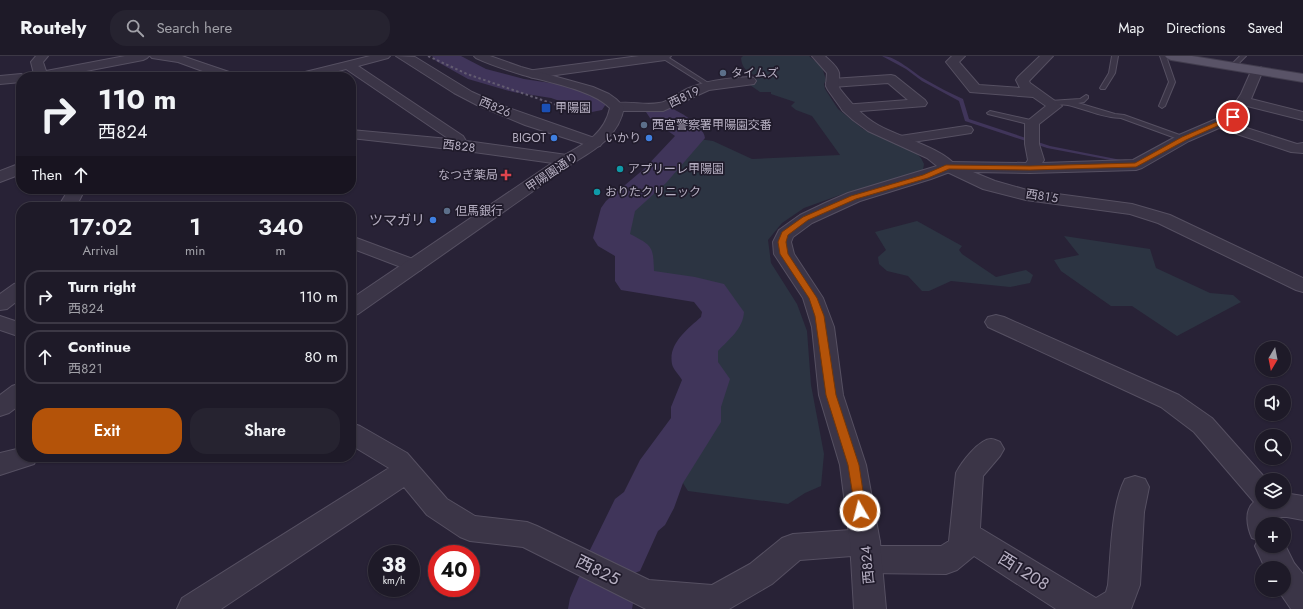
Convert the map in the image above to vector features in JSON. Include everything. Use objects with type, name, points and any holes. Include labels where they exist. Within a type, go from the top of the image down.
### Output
[{"type":"main road","points":[[1180,57],[1303,78]]},
{"type":"street","points":[[40,72],[37,62],[42,56]]},
{"type":"street","points":[[65,72],[143,56]]},
{"type":"street","points":[[156,56],[180,59],[214,72]]},
{"type":"street","points":[[321,72],[384,56]]},
{"type":"street","name":"西８２６","points":[[402,56],[488,105],[595,143]]},
{"type":"street","points":[[480,56],[509,67],[589,90],[612,100],[617,107]]},
{"type":"street","name":"西８１５","points":[[818,56],[833,72],[832,83],[834,90],[848,108],[873,128],[932,155],[948,167],[989,185],[1026,195],[1132,210],[1164,219],[1303,286]]},
{"type":"street","points":[[959,56],[952,62],[975,89],[1035,93]]},
{"type":"street","points":[[1030,168],[1036,160],[1032,142],[1032,123],[1055,106],[1024,85],[1022,80],[1047,56]]},
{"type":"street","points":[[534,74],[665,57]]},
{"type":"street","points":[[348,65],[458,138],[459,145]]},
{"type":"street","points":[[948,167],[1030,168],[1136,165],[1184,138],[1233,117],[1248,94],[1257,70]]},
{"type":"street","points":[[0,80],[16,78]]},
{"type":"street","points":[[832,83],[891,79],[920,103],[848,108]]},
{"type":"street","name":"西８１９","points":[[617,107],[628,105],[661,107],[686,96],[697,89],[750,81]]},
{"type":"street","points":[[1244,101],[1303,116]]},
{"type":"street","name":"甲陽園通り","points":[[356,306],[567,160],[595,143],[612,125],[616,117],[617,107]]},
{"type":"street","points":[[1218,123],[1296,149],[1303,148]]},
{"type":"street","points":[[900,140],[966,130]]},
{"type":"street","name":"西８２８","points":[[356,135],[459,145],[567,160]]},
{"type":"street","name":"西８２４","points":[[870,609],[866,550],[853,465],[831,395],[820,316],[813,298],[784,254],[782,242],[785,234],[806,219],[836,205],[854,197],[926,176],[948,167]]},
{"type":"street","points":[[0,177],[16,170]]},
{"type":"street","points":[[356,244],[414,266]]},
{"type":"street","points":[[0,304],[16,292]]},
{"type":"street","points":[[996,322],[1170,401],[1203,425],[1255,492]]},
{"type":"street","points":[[0,323],[16,328]]},
{"type":"street","points":[[0,407],[16,396]]},
{"type":"street","name":"西８２５","points":[[356,436],[398,460],[437,507],[470,528],[527,535],[646,594],[715,600],[761,574],[793,547],[866,550]]},
{"type":"street","points":[[866,550],[946,560],[963,548],[970,473],[991,449]]},
{"type":"street","points":[[0,464],[16,460]]},
{"type":"street","points":[[194,609],[407,471]]},
{"type":"street","points":[[1113,605],[1124,585],[1130,512],[1135,487]]},
{"type":"street","points":[[1291,505],[1303,508]]},
{"type":"street","name":"西１２０８","points":[[965,534],[1084,609]]},
{"type":"street","points":[[1291,583],[1303,600]]},
{"type":"lane","points":[[1103,88],[1112,72],[1115,56]]},
{"type":"lane","points":[[1162,106],[1172,82],[1163,56]]},
{"type":"lane","points":[[1233,66],[1243,56]]},
{"type":"lane","points":[[665,57],[710,86]]},
{"type":"lane","points":[[1050,103],[1082,101],[1086,97]]},
{"type":"lane","points":[[1066,102],[1115,116],[1122,116],[1184,138]]},
{"type":"lane","points":[[990,113],[1032,123]]},
{"type":"shaded area","points":[[743,56],[809,56],[822,67],[826,80],[824,84],[825,89],[838,109],[863,129],[916,153],[924,164],[923,170],[840,195],[804,208],[782,223],[768,240],[771,263],[797,304],[807,331],[811,385],[824,454],[821,486],[805,493],[788,504],[688,491],[672,466],[680,422],[689,409],[710,344],[703,305],[677,294],[632,288],[627,256],[611,244],[604,231],[608,212],[673,152],[685,137],[713,141],[752,159],[840,155],[812,116],[796,110],[791,106],[795,102],[771,94],[771,92],[760,92],[750,85],[756,76],[744,67],[741,58]]},
{"type":"shaded area","points":[[917,221],[962,246],[959,250],[962,254],[996,277],[1026,270],[1033,275],[1030,283],[1010,287],[951,281],[929,291],[922,291],[908,276],[887,271],[879,264],[878,257],[886,250],[875,232]]},
{"type":"shaded area","points":[[1064,236],[1150,249],[1156,268],[1210,293],[1233,295],[1241,302],[1177,336],[1132,306],[1111,306],[1061,271],[1054,260],[1079,255]]},
{"type":"waterway","points":[[444,56],[477,74],[522,87],[555,91],[592,104]]},
{"type":"waterway","points":[[884,56],[907,68],[923,80],[961,100],[967,120],[1049,147],[1121,161]]},
{"type":"waterway","points":[[619,552],[635,516],[645,508],[659,475],[696,422],[696,407],[706,379],[695,364],[696,347],[722,321],[723,312],[709,293],[695,289],[635,281],[634,251],[611,238],[618,208],[655,176],[690,138],[690,133],[660,112]]},
{"type":"waterway","points":[[600,609],[602,598]]},
{"type":"railway","points":[[428,56],[467,74],[571,110]]},
{"type":"place","name":"タイムズ","points":[[723,73]]},
{"type":"place","name":"甲陽園","points":[[546,108]]},
{"type":"place","name":"西宮警察署甲陽園交番","points":[[644,125]]},
{"type":"place","name":"BIGOT","points":[[554,138]]},
{"type":"place","name":"いかり","points":[[649,138]]},
{"type":"place","name":"アプリーレ甲陽園","points":[[620,169]]},
{"type":"place","name":"なつぎ薬局","points":[[506,175]]},
{"type":"place","name":"おりたクリニック","points":[[597,192]]},
{"type":"place","name":"但馬銀行","points":[[447,211]]},
{"type":"place","name":"ツマガリ","points":[[433,220]]},
{"type":"route","points":[[860,511],[853,465],[831,395],[823,327],[813,298],[784,254],[782,242],[785,234],[806,219],[854,197],[926,176],[948,167],[1030,168],[1136,165],[1184,138],[1233,117]]}]
